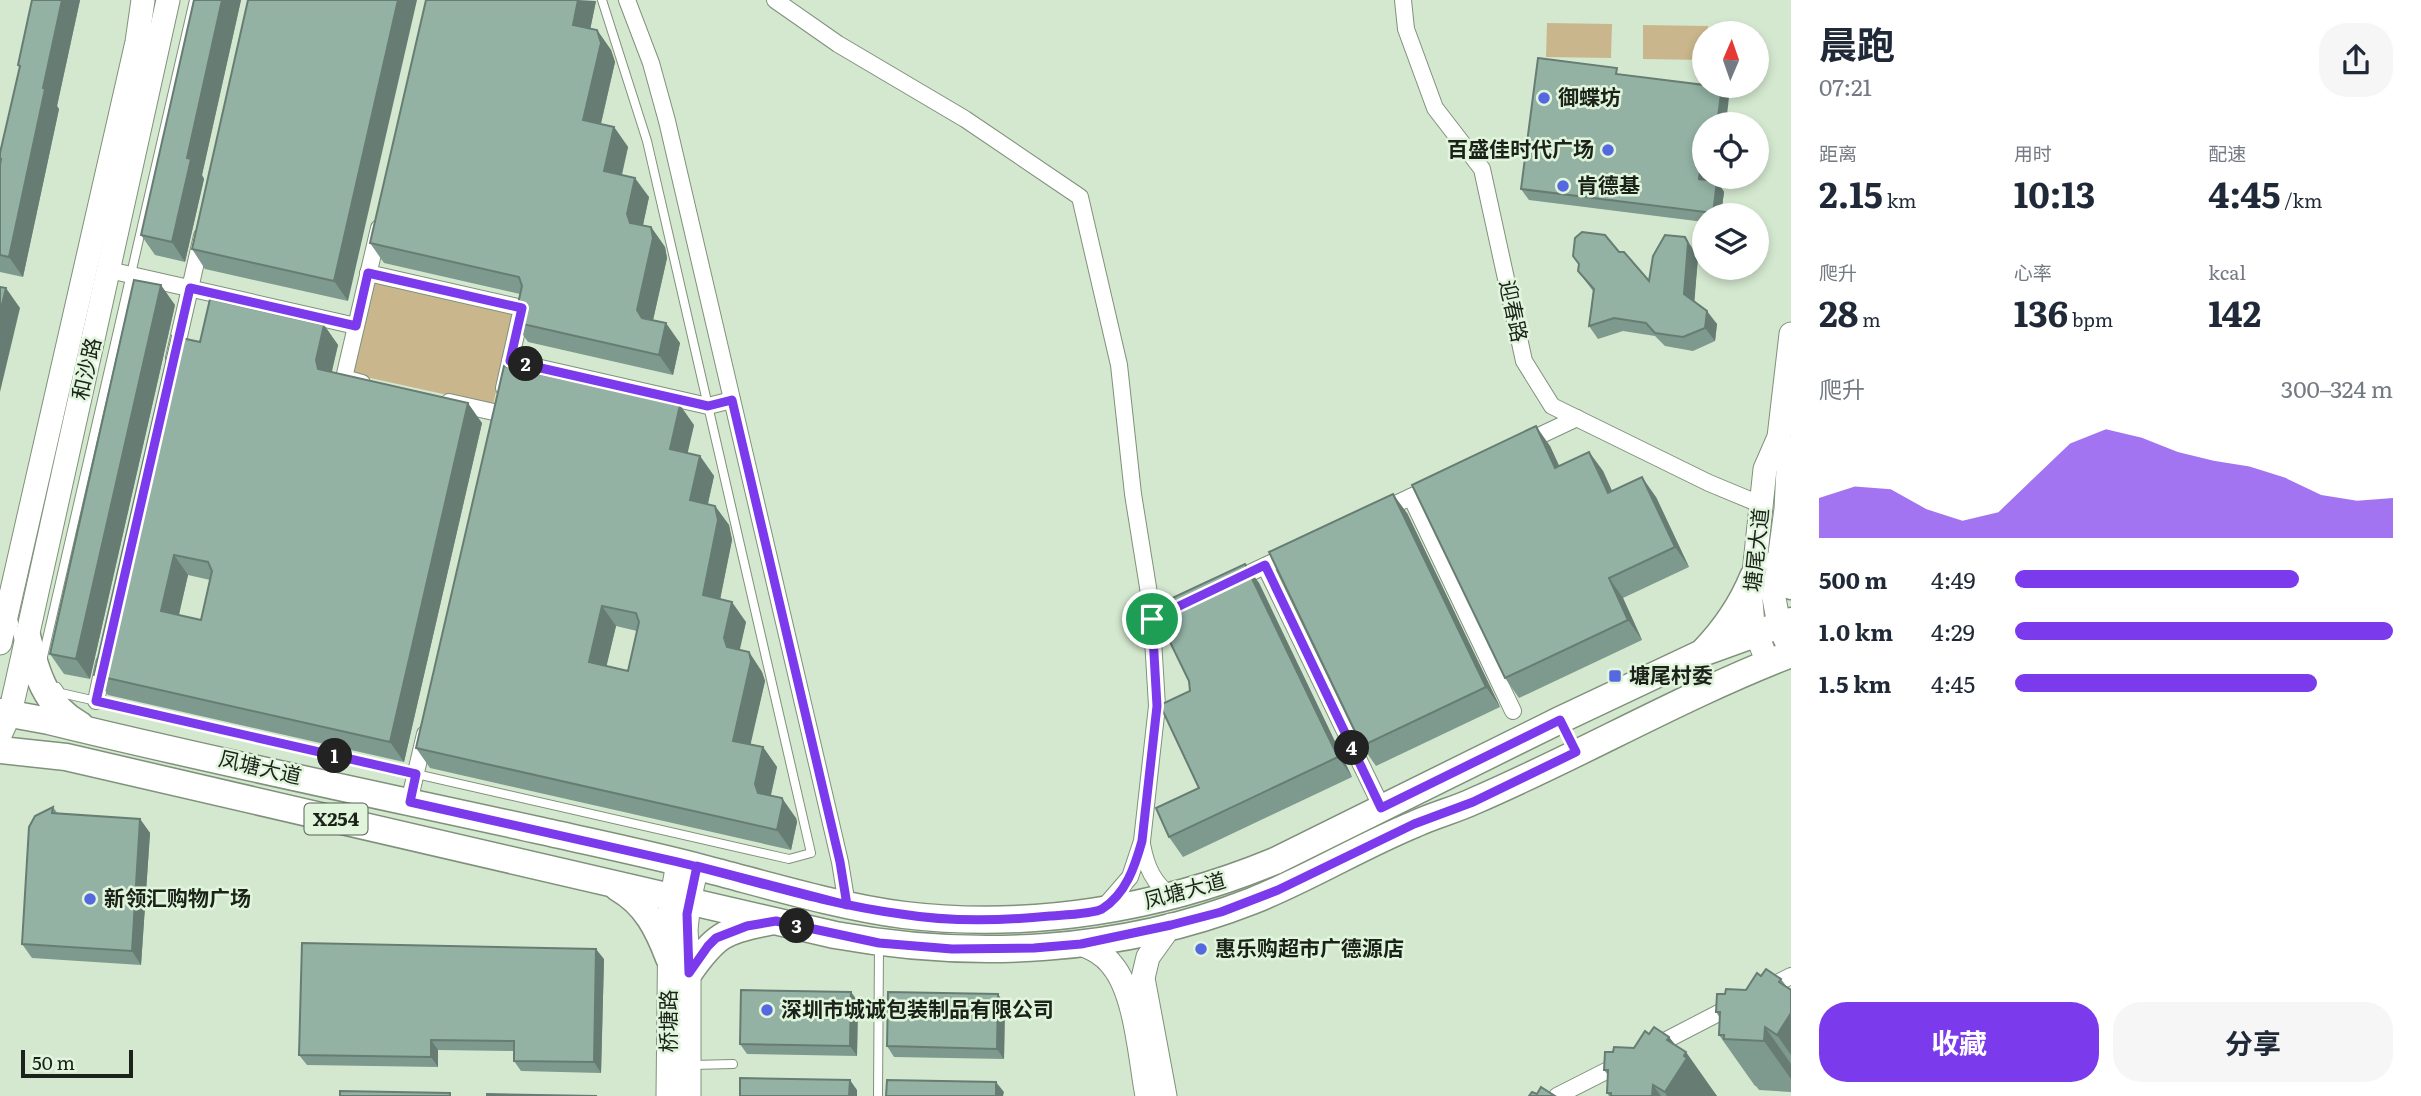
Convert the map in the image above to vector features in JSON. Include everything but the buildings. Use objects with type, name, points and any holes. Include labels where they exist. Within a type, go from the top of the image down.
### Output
[{"type":"main road","name":"和沙路","points":[[3,720],[8,634],[137,42],[143,0]]},
{"type":"main road","name":"和沙路","points":[[8,634],[120,272],[168,0]]},
{"type":"main road","name":"塘尾大道","points":[[1775,627],[1751,614],[1753,577],[1765,469],[1779,437],[1791,334]]},
{"type":"main road","name":"塘尾大道","points":[[1779,437],[1788,469],[1788,509],[1774,598],[1775,627],[1783,656]]},
{"type":"main road","points":[[1778,562],[1781,572],[1791,586]]},
{"type":"main road","points":[[1702,653],[1738,610],[1753,577]]},
{"type":"main road","name":"凤塘大道","points":[[3,720],[91,731],[688,864],[847,905],[901,915],[946,919],[1034,918],[1173,897],[1275,862],[1560,720],[1702,653],[1775,627]]},
{"type":"main road","name":"X254","points":[[8,634],[36,672],[52,702],[68,719],[91,731]]},
{"type":"main road","name":"凤塘大道","points":[[0,750],[66,757],[879,943],[992,949],[1034,948],[1081,944],[1171,925],[1221,912],[1278,890],[1414,824],[1473,802],[1783,656]]},
{"type":"main road","points":[[1560,720],[1576,752]]},
{"type":"main road","name":"桥塘路","points":[[668,1096],[679,966],[680,899],[688,864]]},
{"type":"main road","points":[[607,882],[632,896],[646,911],[679,966],[716,938],[747,926],[776,921]]},
{"type":"main road","points":[[1165,1096],[1143,978],[1148,957],[1171,925]]},
{"type":"main road","points":[[1081,944],[1099,952],[1111,962],[1124,983],[1147,1096]]},
{"type":"main road","name":"桥塘路","points":[[679,966],[690,1066],[689,1096]]},
{"type":"street","points":[[627,0],[651,63],[667,121],[840,862],[847,905]]},
{"type":"street","points":[[775,0],[838,44],[965,119],[1080,197],[1119,365],[1133,494],[1157,617],[1157,706],[1142,841],[1130,877],[1101,910]]},
{"type":"street","name":"迎春路","points":[[1403,0],[1406,29],[1434,108],[1482,169],[1524,361],[1552,406],[1709,483],[1762,505]]},
{"type":"street","points":[[383,209],[344,378],[383,387]]},
{"type":"street","points":[[172,368],[205,223]]},
{"type":"street","points":[[120,272],[356,326]]},
{"type":"street","points":[[368,273],[522,308],[497,420],[434,399]]},
{"type":"street","points":[[510,361],[708,406],[732,400]]},
{"type":"street","points":[[1506,452],[1577,418]]},
{"type":"street","points":[[1362,520],[1446,480]]},
{"type":"street","points":[[1411,497],[1513,711]]},
{"type":"street","points":[[1220,587],[1302,548]]},
{"type":"street","points":[[1265,565],[1381,808]]},
{"type":"street","points":[[96,701],[108,648]]},
{"type":"street","points":[[410,802],[428,721]]},
{"type":"street","points":[[1142,841],[1145,860],[1152,875],[1159,886],[1173,897]]},
{"type":"street","points":[[1558,1096],[1791,976]]},
{"type":"lane","points":[[194,0],[120,272],[42,664],[61,693],[789,859],[811,853],[647,141],[602,0]]},
{"type":"lane","points":[[878,1096],[879,943]]},
{"type":"lane","points":[[690,1066],[733,1064]]},
{"type":"shaded area","points":[[1547,23],[1612,24],[1611,58],[1546,57]]},
{"type":"shaded area","points":[[1643,25],[1692,26],[1692,60],[1643,59]]},
{"type":"shaded area","points":[[373,281],[514,313],[493,405],[352,374]]},
{"type":"place","name":"御蝶坊","points":[[1544,98]]},
{"type":"place","name":"百盛佳时代广场","points":[[1608,150]]},
{"type":"place","name":"肯德基","points":[[1563,186]]},
{"type":"place","name":"塘尾村委","points":[[1615,676]]},
{"type":"place","name":"新领汇购物广场","points":[[90,899]]},
{"type":"place","name":"惠乐购超市广德源店","points":[[1201,949]]},
{"type":"place","name":"深圳市城诚包装制品有限公司","points":[[767,1010]]},
{"type":"route","points":[[1152,619],[1157,706],[1142,841],[1136,863],[1123,887],[1101,910],[1034,918],[946,919],[901,915],[847,905],[697,866],[410,802],[416,774],[96,701],[190,288],[356,326],[368,273],[522,308],[510,361],[708,406],[732,400],[840,862],[847,905],[794,892],[697,866],[687,914],[689,973],[716,938],[732,930],[776,921],[835,936],[952,949],[1034,948],[1081,944],[1171,925],[1251,902],[1414,824],[1473,802],[1576,752],[1560,720],[1381,808],[1265,565],[1152,619]]}]
